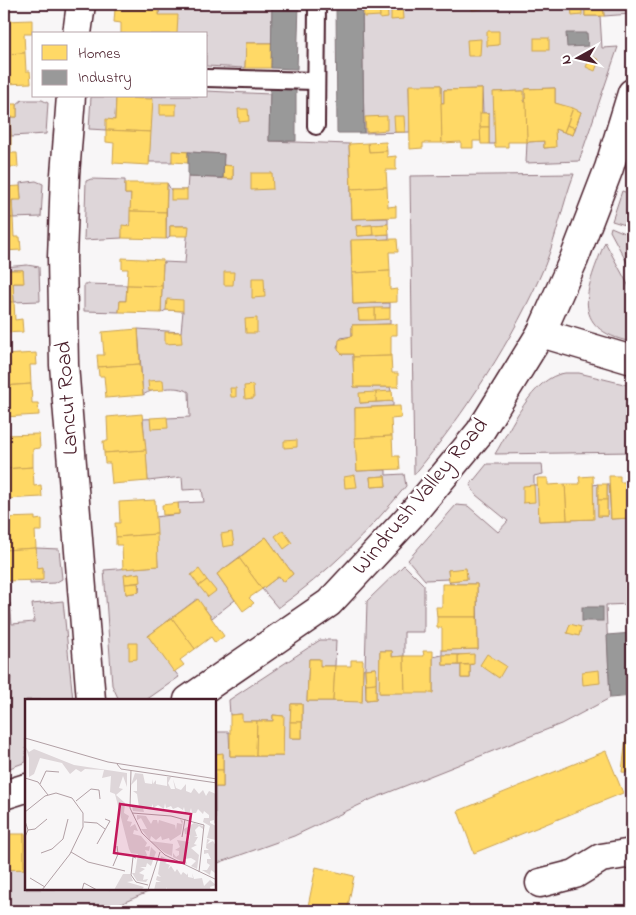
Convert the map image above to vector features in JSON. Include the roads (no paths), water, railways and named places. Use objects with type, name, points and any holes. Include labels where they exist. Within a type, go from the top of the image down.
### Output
[{"type":"street","points":[[78,32],[81,4]]},
{"type":"street","name":"Windrush Valley Road","points":[[189,699],[329,603],[412,514],[480,432],[541,333],[578,250],[608,168],[632,93]]},
{"type":"street","name":"Lancut Road","points":[[71,98],[65,175],[62,258],[64,365],[91,699]]},
{"type":"street","points":[[541,333],[632,360]]},
{"type":"street","points":[[4,795],[25,788]]},
{"type":"street","points":[[540,884],[575,874],[601,858],[616,854],[632,853]]},
{"type":"lane","points":[[316,126],[317,4]]},
{"type":"lane","points":[[208,78],[316,81]]}]
